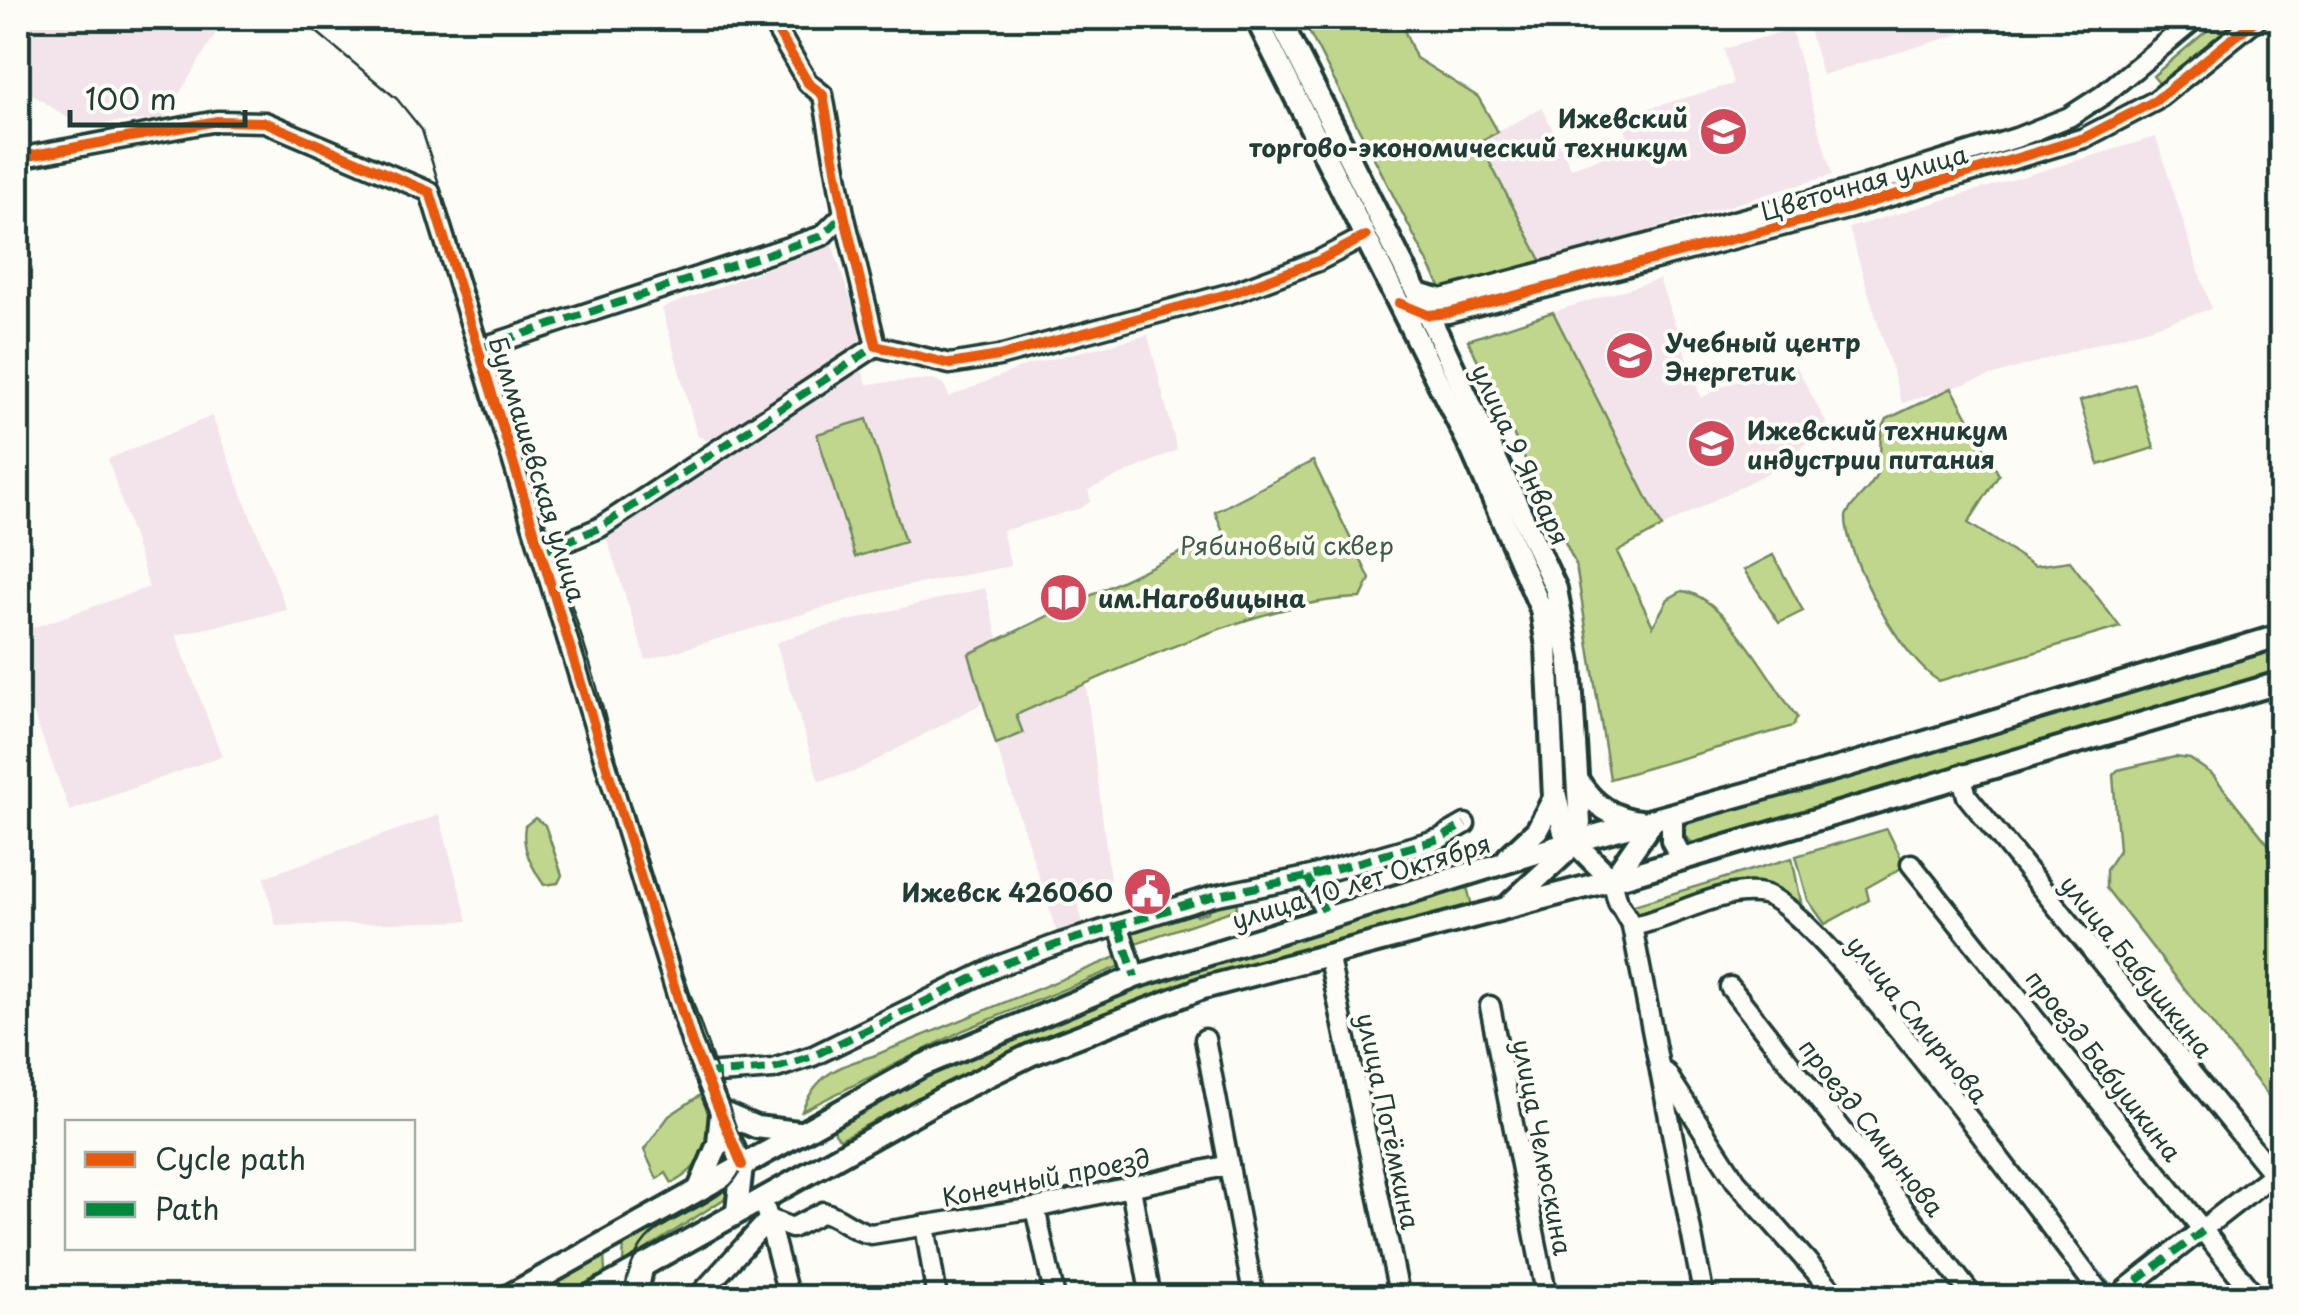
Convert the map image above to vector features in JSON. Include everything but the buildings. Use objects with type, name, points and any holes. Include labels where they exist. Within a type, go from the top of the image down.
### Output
[{"type":"main road","name":"улица 9 Января","points":[[1256,18],[1366,236],[1408,298],[1440,309],[1442,341],[1556,589],[1570,663],[1575,775],[1581,816],[1572,842]]},
{"type":"main road","name":"улица 9 Января","points":[[1279,18],[1408,298],[1420,343],[1540,609],[1552,806],[1538,830],[1520,848],[1486,871]]},
{"type":"main road","name":"улица 10 лет Октября","points":[[505,1298],[923,1065],[1134,977],[1572,842],[1662,819],[2282,634]]},
{"type":"main road","points":[[586,1298],[844,1151],[1030,1054],[1203,988],[1612,880],[2282,682]]},
{"type":"main road","points":[[1575,775],[1588,796],[1612,814],[1662,819]]},
{"type":"main road","points":[[1554,790],[1564,832],[1612,880]]},
{"type":"main road","points":[[1662,819],[1682,859]]},
{"type":"main road","points":[[1612,880],[1662,819]]},
{"type":"main road","points":[[1496,912],[1536,882],[1572,842]]},
{"type":"main road","points":[[1486,871],[1497,878],[1502,888],[1502,902],[1496,912]]},
{"type":"main road","points":[[698,1189],[718,1144],[721,1112],[756,1127],[798,1132]]},
{"type":"main road","points":[[836,1112],[827,1125],[829,1136],[844,1151]]},
{"type":"main road","points":[[738,1212],[742,1165]]},
{"type":"street","points":[[770,18],[808,83],[823,95],[844,214],[876,346]]},
{"type":"street","name":"Цветочная улица","points":[[1848,199],[2068,117],[2134,71],[2196,18]]},
{"type":"street","name":"Цветочная улица","points":[[1440,309],[1848,199],[2022,158],[2084,138],[2155,101],[2258,18]]},
{"type":"street","points":[[2134,71],[2155,101]]},
{"type":"street","name":"Буммашевская улица","points":[[18,158],[217,121],[271,124],[430,192],[692,1044],[742,1165]]},
{"type":"street","points":[[2016,138],[2022,158]]},
{"type":"street","points":[[480,348],[822,236],[844,214]]},
{"type":"street","points":[[542,552],[600,528],[876,346],[950,364],[999,356],[1235,292],[1318,261],[1366,236]]},
{"type":"street","points":[[1420,343],[1440,309]]},
{"type":"street","name":"улица Бабушкина","points":[[1961,774],[1968,796],[2277,1180]]},
{"type":"street","points":[[706,1074],[773,1069],[813,1056],[998,966],[1213,896],[1308,877],[1439,839],[1465,824]]},
{"type":"street","name":"проезд Бабушкина","points":[[1911,864],[2256,1298]]},
{"type":"street","points":[[1308,877],[1328,917]]},
{"type":"street","points":[[1612,880],[1618,902],[1632,926],[1704,1298]]},
{"type":"street","name":"улица Смирнова","points":[[1632,926],[1744,894],[1766,894],[1786,907],[1883,1010],[2104,1298]]},
{"type":"street","points":[[1118,927],[1134,977]]},
{"type":"street","name":"улица Потёмкина","points":[[1328,954],[1400,1298]]},
{"type":"street","name":"проезд Смирнова","points":[[1730,988],[1974,1298]]},
{"type":"street","name":"улица Челюскина","points":[[1490,1006],[1546,1298]]},
{"type":"street","points":[[1205,1038],[1254,1298]]},
{"type":"street","points":[[1658,1060],[1736,1181],[1840,1298]]},
{"type":"street","name":"Конечный проезд","points":[[769,1219],[792,1228],[823,1212],[840,1218],[858,1232],[870,1234],[1035,1208],[1229,1165]]},
{"type":"street","points":[[2122,1298],[2126,1289],[2277,1180]]},
{"type":"street","points":[[1131,1188],[1151,1298]]},
{"type":"street","points":[[760,1199],[788,1293]]},
{"type":"street","points":[[1035,1208],[1056,1298]]},
{"type":"street","points":[[697,1298],[769,1219]]},
{"type":"street","points":[[925,1225],[936,1298]]},
{"type":"street","points":[[637,1298],[644,1264]]},
{"type":"shaded area","points":[[18,18],[225,18],[164,119],[78,125],[23,88],[18,95]]},
{"type":"shaded area","points":[[1806,18],[2011,18],[2011,19],[1822,75]]},
{"type":"shaded area","name":"Ижевский торгово-экономический техникум","points":[[1791,29],[1832,175],[1542,262],[1479,142],[1542,108],[1571,168],[1630,148],[1622,116],[1733,84],[1724,49]]},
{"type":"shaded area","points":[[2156,137],[2211,309],[1902,403],[1849,228]]},
{"type":"shaded area","points":[[832,244],[865,343],[853,349],[854,355],[725,440],[711,443],[697,435],[662,308]]},
{"type":"shaded area","points":[[1659,279],[1701,398],[1725,385],[1795,364],[1830,430],[1802,446],[1797,458],[1662,527],[1553,312]]},
{"type":"shaded area","points":[[1148,335],[1177,450],[1088,490],[1091,501],[1081,508],[1002,531],[1011,566],[881,591],[646,660],[604,530],[860,365],[867,384],[933,379],[944,384],[949,397],[1027,365]]},
{"type":"shaded area","points":[[212,416],[287,610],[176,635],[222,756],[70,811],[18,673],[18,633],[149,587],[108,459]]},
{"type":"shaded area","points":[[985,588],[999,642],[970,654],[983,703],[854,772],[819,781],[776,643],[812,630]]},
{"type":"shaded area","points":[[1086,685],[1111,887],[1077,896],[1083,926],[1057,933],[996,744],[1019,735],[1015,715]]},
{"type":"shaded area","points":[[439,815],[468,921],[276,926],[264,877]]},
{"type":"green space","points":[[1302,18],[1399,18],[1416,58],[1478,97],[1498,132],[1479,142],[1542,262],[1443,292]]},
{"type":"green space","points":[[2222,18],[2246,18],[2163,88],[2153,76]]},
{"type":"green space","points":[[1553,312],[1662,527],[1617,552],[1653,626],[1668,599],[1682,591],[1699,596],[1746,643],[1797,717],[1793,726],[1610,779],[1576,565],[1468,340]]},
{"type":"green space","points":[[2135,384],[2154,448],[2099,465],[2080,401]]},
{"type":"green space","points":[[1952,388],[1999,475],[1968,523],[2034,566],[2070,561],[2120,627],[1939,681],[1893,631],[1855,557],[1846,516],[1876,476],[1881,434],[1887,419]]},
{"type":"green space","points":[[867,419],[905,542],[855,557],[817,434]]},
{"type":"green space","name":"Рябиновый сквер","points":[[1313,461],[1370,579],[1361,598],[1279,611],[1187,641],[1016,715],[1023,733],[996,744],[969,654],[1196,545],[1200,551],[1225,537],[1215,512]]},
{"type":"green space","points":[[1773,555],[1803,611],[1779,623],[1744,570]]},
{"type":"green space","points":[[2281,647],[2281,670],[1693,843],[1683,835],[1687,824]]},
{"type":"green space","points":[[2175,757],[2190,759],[2212,774],[2281,860],[2281,1112],[2106,888],[2106,870],[2119,850],[2113,775],[2118,770]]},
{"type":"green space","points":[[535,818],[545,825],[562,875],[558,883],[544,885],[529,857],[525,826]]},
{"type":"green space","points":[[1887,829],[1905,866],[1866,888],[1869,900],[1825,924],[1808,900],[1796,856]]},
{"type":"green space","points":[[1792,858],[1801,902],[1764,888],[1641,921],[1627,907]]},
{"type":"green space","points":[[1467,887],[1472,906],[1191,983],[942,1085],[840,1139],[835,1133],[834,1126],[938,1069],[1096,998],[1253,946]]},
{"type":"green space","points":[[1236,900],[1237,909],[1130,945],[1125,929],[1194,910],[1196,916],[1208,912],[1208,906]]},
{"type":"green space","points":[[1121,955],[1121,966],[964,1030],[802,1111],[821,1080],[838,1068]]},
{"type":"green space","points":[[705,1092],[710,1131],[702,1156],[672,1183],[666,1173],[657,1179],[644,1150],[669,1116]]},
{"type":"green space","points":[[723,1188],[728,1195],[724,1199],[623,1264],[624,1241]]},
{"type":"green space","points":[[604,1253],[605,1273],[563,1297],[525,1298]]},
{"type":"waterway","points":[[2055,1218],[2115,1292]]},
{"type":"tram line","points":[[300,18],[397,99],[422,130],[595,680],[645,862],[743,1148],[742,1164],[725,1190],[664,1225],[646,1240],[632,1263],[624,1298]]},
{"type":"marked path","points":[[480,348],[822,236],[844,214]]},
{"type":"marked path","points":[[542,552],[599,528],[876,346]]},
{"type":"marked path","points":[[705,1074],[773,1069],[813,1056],[998,966],[1061,943],[1213,896],[1307,877],[1439,839],[1465,824]]},
{"type":"marked path","points":[[1307,877],[1328,917]]},
{"type":"marked path","points":[[1119,927],[1135,977]]},
{"type":"marked path","points":[[2122,1298],[2126,1289],[2203,1231]]},
{"type":"cycle path","points":[[770,18],[808,83],[823,95],[844,214],[876,346],[950,364],[999,356],[1235,292],[1318,261],[1366,236]]},
{"type":"cycle path","points":[[1399,303],[1428,315],[1448,313],[1851,208],[2084,138],[2155,101],[2258,18]]},
{"type":"cycle path","points":[[18,158],[217,121],[265,122],[430,192],[692,1044],[742,1165]]},
{"type":"place","name":"Ижевский торгово-экономический техникум","points":[[1723,132]]},
{"type":"place","name":"Учебный центр Энергетик","points":[[1630,356]]},
{"type":"place","name":"Ижевский техникум индустрии питания","points":[[1712,444]]},
{"type":"place","name":"им.Наговицына","points":[[1063,598]]},
{"type":"place","name":"Ижевск 426060","points":[[1148,892]]}]
